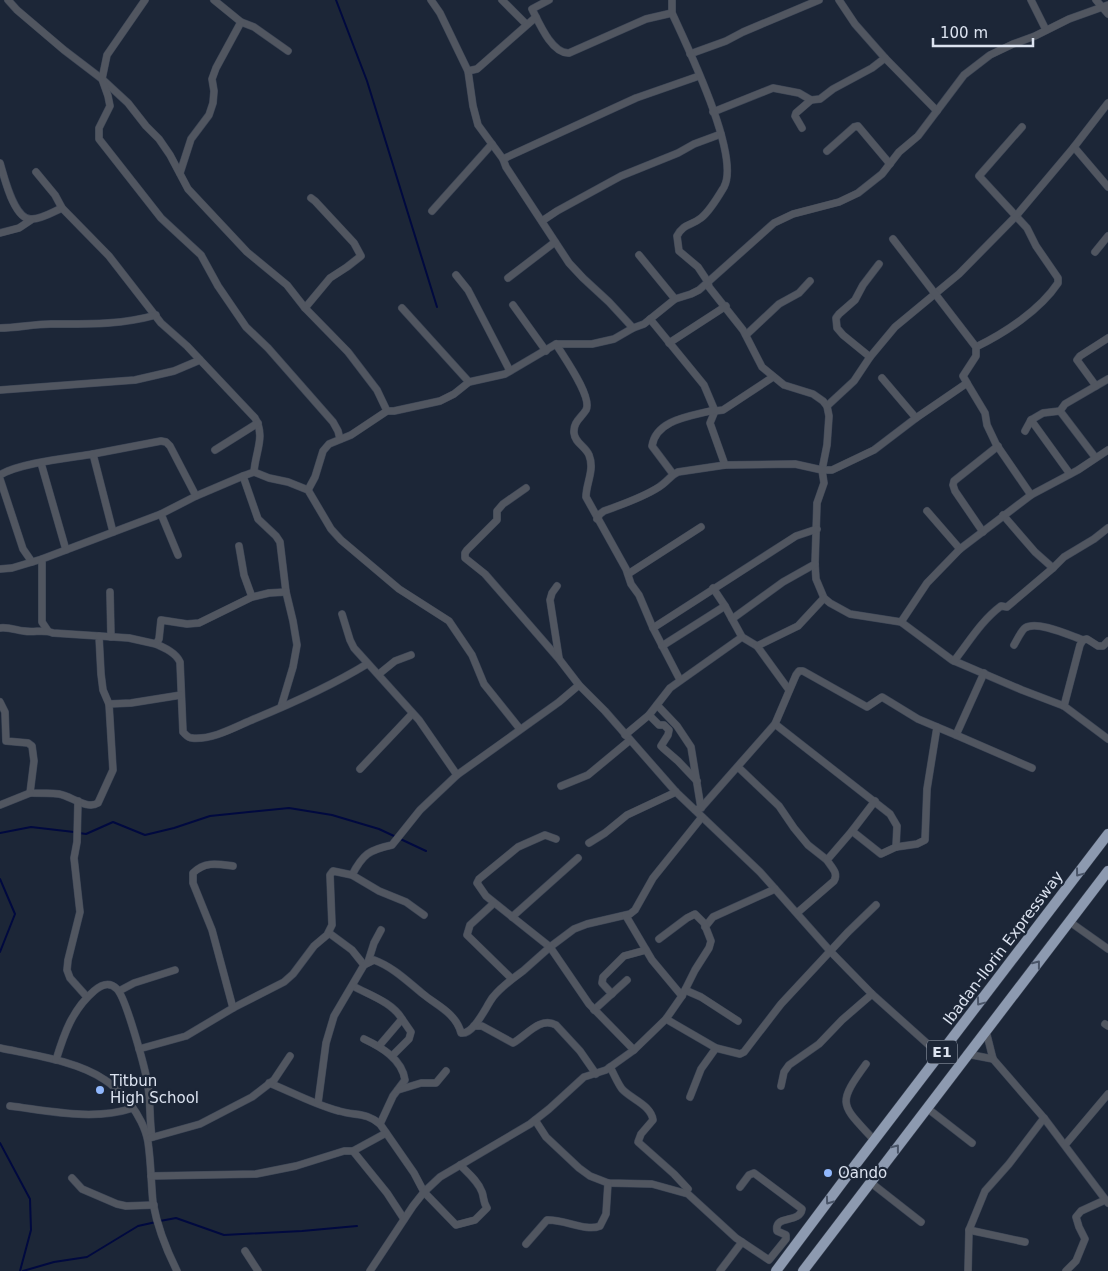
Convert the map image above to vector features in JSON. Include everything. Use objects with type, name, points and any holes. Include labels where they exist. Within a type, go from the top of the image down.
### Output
[{"type":"highway","name":"Ibadan-Ilorin Expressway","points":[[776,1271],[1108,834]]},
{"type":"highway","name":"E1","points":[[804,1271],[1108,871]]},
{"type":"street","points":[[8,0],[64,50],[102,79],[128,104],[159,139],[188,189],[247,252],[287,285],[305,308],[348,352],[377,390],[387,411]]},
{"type":"street","points":[[145,0],[107,55],[102,79],[110,106],[100,128],[99,139],[161,218],[201,255],[218,286],[246,327],[268,348],[333,422],[340,439]]},
{"type":"street","points":[[214,0],[241,22],[254,26],[288,51]]},
{"type":"street","points":[[431,0],[440,13],[468,71],[475,117],[478,124],[503,159],[506,167],[569,263],[633,328]]},
{"type":"street","points":[[502,0],[526,24]]},
{"type":"street","points":[[549,0],[532,10],[544,32],[558,51],[563,53],[569,53],[646,19],[672,13]]},
{"type":"street","points":[[672,0],[672,13],[709,97],[721,134],[728,169],[724,187],[706,214],[681,229],[677,236],[679,251],[698,267],[708,282],[709,287],[726,306],[746,335],[756,359],[762,367],[784,385],[813,394],[827,406],[829,416],[828,445],[822,470],[824,483],[817,503],[815,564],[816,579],[824,598],[850,614],[901,622],[954,661],[1064,706],[1108,739]]},
{"type":"street","points":[[690,54],[819,0]]},
{"type":"street","points":[[839,0],[855,24],[885,58],[937,111]]},
{"type":"street","points":[[1031,0],[1046,30]]},
{"type":"street","points":[[1096,0],[1105,6],[1108,14]]},
{"type":"street","points":[[308,490],[315,477],[323,450],[329,444],[351,435],[387,411],[440,401],[454,394],[469,382],[499,376],[556,344],[604,342],[614,339],[644,324],[675,299],[699,290],[774,223],[793,214],[850,199],[882,174],[904,147],[918,136],[964,75],[990,56],[1012,44],[1035,36],[1069,19],[1105,6]]},
{"type":"street","points":[[468,71],[477,70],[536,17]]},
{"type":"street","points":[[180,173],[191,139],[209,116],[214,91],[212,79],[216,68],[241,22]]},
{"type":"street","points":[[802,128],[795,116],[811,100],[820,98],[872,68],[885,58]]},
{"type":"street","points":[[503,159],[645,95],[699,76]]},
{"type":"street","points":[[713,112],[774,88],[799,93],[811,100]]},
{"type":"street","points":[[827,406],[854,381],[895,327],[959,274],[1016,216],[1108,103]]},
{"type":"street","points":[[827,151],[854,127],[858,126],[890,164]]},
{"type":"street","points":[[976,347],[994,339],[1026,316],[1058,283],[1058,278],[1036,246],[1027,228],[979,176],[1022,127]]},
{"type":"street","points":[[542,221],[626,174],[678,154],[694,144],[721,134]]},
{"type":"street","points":[[432,212],[492,144]]},
{"type":"street","points":[[1074,147],[1108,187]]},
{"type":"street","points":[[0,163],[10,198],[19,212],[25,218],[31,220]]},
{"type":"street","points":[[36,172],[55,195],[62,208],[109,256],[161,323],[200,360],[258,423],[261,437],[254,472]]},
{"type":"street","points":[[305,308],[330,278],[361,256],[354,243],[311,198]]},
{"type":"street","points":[[0,233],[19,228],[31,220],[62,208]]},
{"type":"street","points":[[1095,252],[1108,236]]},
{"type":"street","points":[[893,239],[976,347],[976,356],[963,376],[985,413],[987,425],[998,446],[1031,495]]},
{"type":"street","points":[[508,278],[555,242]]},
{"type":"street","points":[[639,256],[675,299]]},
{"type":"street","points":[[870,358],[843,335],[838,328],[836,318],[855,300],[879,264]]},
{"type":"street","points":[[456,275],[468,290],[510,371]]},
{"type":"street","points":[[746,335],[779,304],[799,293],[810,281]]},
{"type":"street","points":[[514,304],[546,351]]},
{"type":"street","points":[[669,343],[726,306]]},
{"type":"street","points":[[402,308],[469,382]]},
{"type":"street","points":[[0,328],[50,324],[110,324],[136,321],[156,315]]},
{"type":"street","points":[[650,319],[704,385],[714,411],[710,423],[725,465]]},
{"type":"street","points":[[1096,386],[1077,360],[1080,356],[1108,338]]},
{"type":"street","points":[[556,344],[575,374],[586,402],[587,409],[574,426],[576,441],[588,454],[591,465],[591,476],[586,497],[628,574],[680,680]]},
{"type":"street","points":[[0,390],[135,380],[174,370],[200,360]]},
{"type":"street","points":[[673,474],[652,446],[659,430],[686,416],[723,410],[773,377]]},
{"type":"street","points":[[882,378],[916,418]]},
{"type":"street","points":[[1025,431],[1032,420],[1042,414],[1060,411],[1065,404],[1108,379]]},
{"type":"street","points":[[598,519],[604,511],[646,494],[662,485],[673,474],[678,472],[725,465],[795,464],[822,470],[837,468],[865,455],[967,383]]},
{"type":"street","points":[[1060,411],[1095,457]]},
{"type":"street","points":[[1032,420],[1070,474]]},
{"type":"street","points":[[215,450],[258,423]]},
{"type":"street","points":[[32,562],[23,549],[0,477],[8,470],[161,441],[166,442],[170,446],[196,496]]},
{"type":"street","points":[[983,532],[955,491],[953,485],[954,481],[998,446]]},
{"type":"street","points":[[901,622],[927,583],[960,549],[1031,495],[1070,474],[1108,450]]},
{"type":"street","points":[[93,454],[113,532]]},
{"type":"street","points":[[40,463],[66,550]]},
{"type":"street","points":[[0,569],[12,568],[42,559],[161,514],[196,496],[254,472],[269,478],[288,482],[308,490],[331,529],[341,540],[399,589],[449,621],[472,655],[484,684],[520,729]]},
{"type":"street","points":[[243,476],[258,519],[280,542],[286,592],[296,645],[293,667],[281,708]]},
{"type":"street","points":[[526,488],[503,504],[497,511],[497,520],[467,550],[465,555],[469,561],[484,574],[559,659],[579,685],[605,711],[676,792],[698,809],[702,817],[750,862],[831,952],[872,994],[940,1055]]},
{"type":"street","points":[[927,511],[960,549]]},
{"type":"street","points":[[161,514],[178,555]]},
{"type":"street","points":[[1003,515],[1035,552],[1054,568]]},
{"type":"street","points":[[628,574],[701,527]]},
{"type":"street","points":[[653,628],[712,588],[796,536],[817,528]]},
{"type":"street","points":[[954,661],[976,630],[991,613],[1001,606],[1007,607],[1054,568],[1064,557],[1108,528]]},
{"type":"street","points":[[239,546],[244,575],[252,597]]},
{"type":"street","points":[[42,559],[42,622],[48,631]]},
{"type":"street","points":[[732,619],[791,577],[815,564]]},
{"type":"street","points":[[557,586],[550,600],[559,659]]},
{"type":"street","points":[[712,588],[725,606],[742,637],[757,646],[789,690]]},
{"type":"street","points":[[110,592],[111,637]]},
{"type":"street","points":[[156,644],[159,639],[161,620],[186,624],[199,623],[252,597],[286,592]]},
{"type":"street","points":[[757,646],[798,626],[824,598]]},
{"type":"street","points":[[662,646],[725,606]]},
{"type":"street","points":[[342,614],[350,640],[367,664],[379,674],[428,731],[457,775]]},
{"type":"street","points":[[1014,645],[1024,628],[1030,627],[1055,630],[1083,640],[1087,639],[1098,646],[1103,646],[1108,641]]},
{"type":"street","points":[[0,628],[14,628],[25,632],[48,631],[53,633],[129,638],[165,648],[178,658],[180,662],[184,732],[186,736],[192,738],[218,734],[281,708],[338,682],[367,664]]},
{"type":"street","points":[[0,805],[4,801],[30,793],[62,795],[89,805],[98,803],[113,770],[109,704],[103,690],[101,674],[100,636]]},
{"type":"street","points":[[561,786],[588,775],[649,715],[665,693],[680,680],[742,637]]},
{"type":"street","points":[[1064,706],[1083,640]]},
{"type":"street","points":[[379,674],[395,661],[411,655]]},
{"type":"street","points":[[698,809],[738,768],[775,724],[796,675],[800,671],[867,707],[882,697],[908,713],[1032,768]]},
{"type":"street","points":[[956,735],[984,673]]},
{"type":"street","points":[[352,875],[360,860],[369,853],[378,847],[392,845],[420,810],[457,775],[559,702],[579,685]]},
{"type":"street","points":[[109,704],[131,703],[181,695]]},
{"type":"street","points":[[0,702],[5,712],[6,741],[28,743],[32,746],[34,761],[30,793]]},
{"type":"street","points":[[657,705],[678,726],[692,747],[698,782],[698,809]]},
{"type":"street","points":[[360,769],[412,714]]},
{"type":"street","points":[[649,715],[660,725],[664,724],[669,730],[661,746],[698,782]]},
{"type":"street","points":[[775,724],[875,801],[893,818],[897,826],[896,847]]},
{"type":"street","points":[[852,831],[881,854],[896,847],[917,844],[925,840],[927,789],[938,727]]},
{"type":"street","points":[[738,768],[779,806],[808,845],[827,860],[836,872],[836,879],[797,912]]},
{"type":"street","points":[[589,843],[605,834],[627,815],[676,792]]},
{"type":"street","points":[[78,801],[77,842],[74,858],[80,912],[67,970],[70,978],[87,997]]},
{"type":"street","points":[[827,860],[875,801]]},
{"type":"street","points":[[366,964],[375,960],[394,970],[423,994],[441,1005],[454,1019],[461,1033],[467,1033],[493,998],[511,978],[574,929],[587,924],[626,916],[635,910],[653,878],[702,817]]},
{"type":"street","points":[[556,839],[545,835],[518,847],[479,879],[478,887],[550,947],[594,1010],[634,1050]]},
{"type":"street","points":[[512,917],[578,858]]},
{"type":"street","points":[[233,866],[213,863],[197,869],[192,877],[212,930],[233,1008]]},
{"type":"street","points":[[139,1049],[186,1036],[233,1008],[284,982],[293,974],[314,946],[328,933],[332,925],[331,873],[335,870],[352,875],[379,891],[406,902],[424,915]]},
{"type":"street","points":[[705,928],[713,917],[775,889]]},
{"type":"street","points":[[494,902],[470,925],[468,935],[511,978]]},
{"type":"street","points":[[666,1019],[716,1048],[736,1054],[744,1052],[773,1013],[848,932],[876,905]]},
{"type":"street","points":[[370,1271],[424,1192],[440,1177],[535,1120],[584,1077],[596,1074],[610,1067],[634,1050],[666,1019],[684,993],[711,941],[704,923],[695,914],[659,939]]},
{"type":"street","points":[[626,916],[646,950],[684,993],[706,999],[738,1021]]},
{"type":"street","points":[[1070,922],[1108,949]]},
{"type":"street","points":[[318,1103],[330,1028],[334,1016],[366,964],[381,930]]},
{"type":"street","points":[[328,933],[352,950],[366,964]]},
{"type":"street","points":[[612,994],[602,983],[603,977],[624,956],[646,950]]},
{"type":"street","points":[[119,991],[134,983],[175,970]]},
{"type":"street","points":[[594,1010],[627,980]]},
{"type":"street","points":[[56,1060],[71,1017],[87,997],[103,984],[109,984],[119,991],[139,1049],[147,1080],[154,1205],[164,1239],[178,1271]]},
{"type":"street","points":[[353,986],[398,1012],[411,1032],[409,1039],[392,1056]]},
{"type":"street","points":[[781,1086],[784,1072],[789,1065],[819,1044],[842,1020],[872,994]]},
{"type":"street","points":[[379,1046],[402,1019]]},
{"type":"street","points":[[474,1026],[482,1026],[513,1042],[540,1024],[552,1023],[580,1052],[596,1074]]},
{"type":"street","points":[[986,1031],[994,1059],[1044,1118],[1107,1201],[1080,1211],[1076,1217],[1085,1239],[1080,1255],[1066,1271]]},
{"type":"street","points":[[364,1039],[379,1046],[392,1056],[404,1074],[405,1080],[380,1124]]},
{"type":"street","points":[[0,1048],[56,1060],[89,1071],[105,1080],[133,1108],[150,1138]]},
{"type":"street","points":[[690,1097],[701,1069],[716,1048]]},
{"type":"street","points":[[968,1054],[994,1059]]},
{"type":"street","points":[[150,1138],[200,1124],[252,1097],[274,1080],[290,1056]]},
{"type":"street","points":[[866,1064],[846,1093],[846,1105],[849,1112],[874,1140]]},
{"type":"street","points":[[610,1067],[623,1089],[649,1110],[652,1115],[653,1120],[641,1134],[638,1142],[688,1189]]},
{"type":"street","points":[[398,1090],[421,1083],[436,1083],[446,1071]]},
{"type":"street","points":[[269,1083],[340,1112],[368,1115],[380,1124],[414,1173],[424,1192],[456,1225],[475,1220],[487,1208],[483,1201],[482,1192],[474,1179],[460,1165]]},
{"type":"street","points":[[1065,1145],[1108,1094]]},
{"type":"street","points":[[10,1106],[77,1114],[120,1112],[133,1108]]},
{"type":"street","points":[[927,1108],[972,1143]]},
{"type":"street","points":[[968,1271],[969,1230],[985,1191],[1009,1164],[1044,1118]]},
{"type":"street","points":[[535,1120],[546,1137],[590,1176],[608,1183],[652,1184],[688,1194],[742,1242],[769,1260],[786,1239],[786,1235],[776,1230],[777,1224],[779,1221],[798,1216],[802,1209],[754,1173],[749,1175],[740,1187]]},
{"type":"street","points":[[151,1176],[256,1174],[296,1166],[344,1151],[353,1151],[386,1133]]},
{"type":"street","points":[[353,1151],[387,1193],[404,1219]]},
{"type":"street","points":[[72,1178],[82,1189],[117,1204],[126,1206],[154,1205]]},
{"type":"street","points":[[870,1182],[921,1222]]},
{"type":"street","points":[[526,1244],[547,1220],[559,1220],[592,1228],[600,1226],[606,1214],[608,1183]]},
{"type":"street","points":[[969,1230],[1025,1242]]},
{"type":"street","points":[[720,1271],[742,1242]]},
{"type":"street","points":[[245,1251],[258,1271]]},
{"type":"waterway","points":[[336,0],[367,81],[437,307]]},
{"type":"waterway","points":[[79,833],[86,834],[113,822],[145,835],[210,816],[289,808],[332,815],[379,829],[426,851]]},
{"type":"waterway","points":[[0,833],[31,827],[74,832]]},
{"type":"waterway","points":[[0,879],[15,914],[0,952]]},
{"type":"waterway","points":[[0,1143],[30,1199],[31,1230],[20,1271]]},
{"type":"waterway","points":[[160,1221],[176,1218],[224,1235],[357,1226]]},
{"type":"waterway","points":[[23,1271],[54,1262],[87,1257],[138,1226],[156,1222]]},
{"type":"place","name":"Titbun High School","points":[[100,1090]]},
{"type":"place","name":"Oando","points":[[828,1173]]}]
